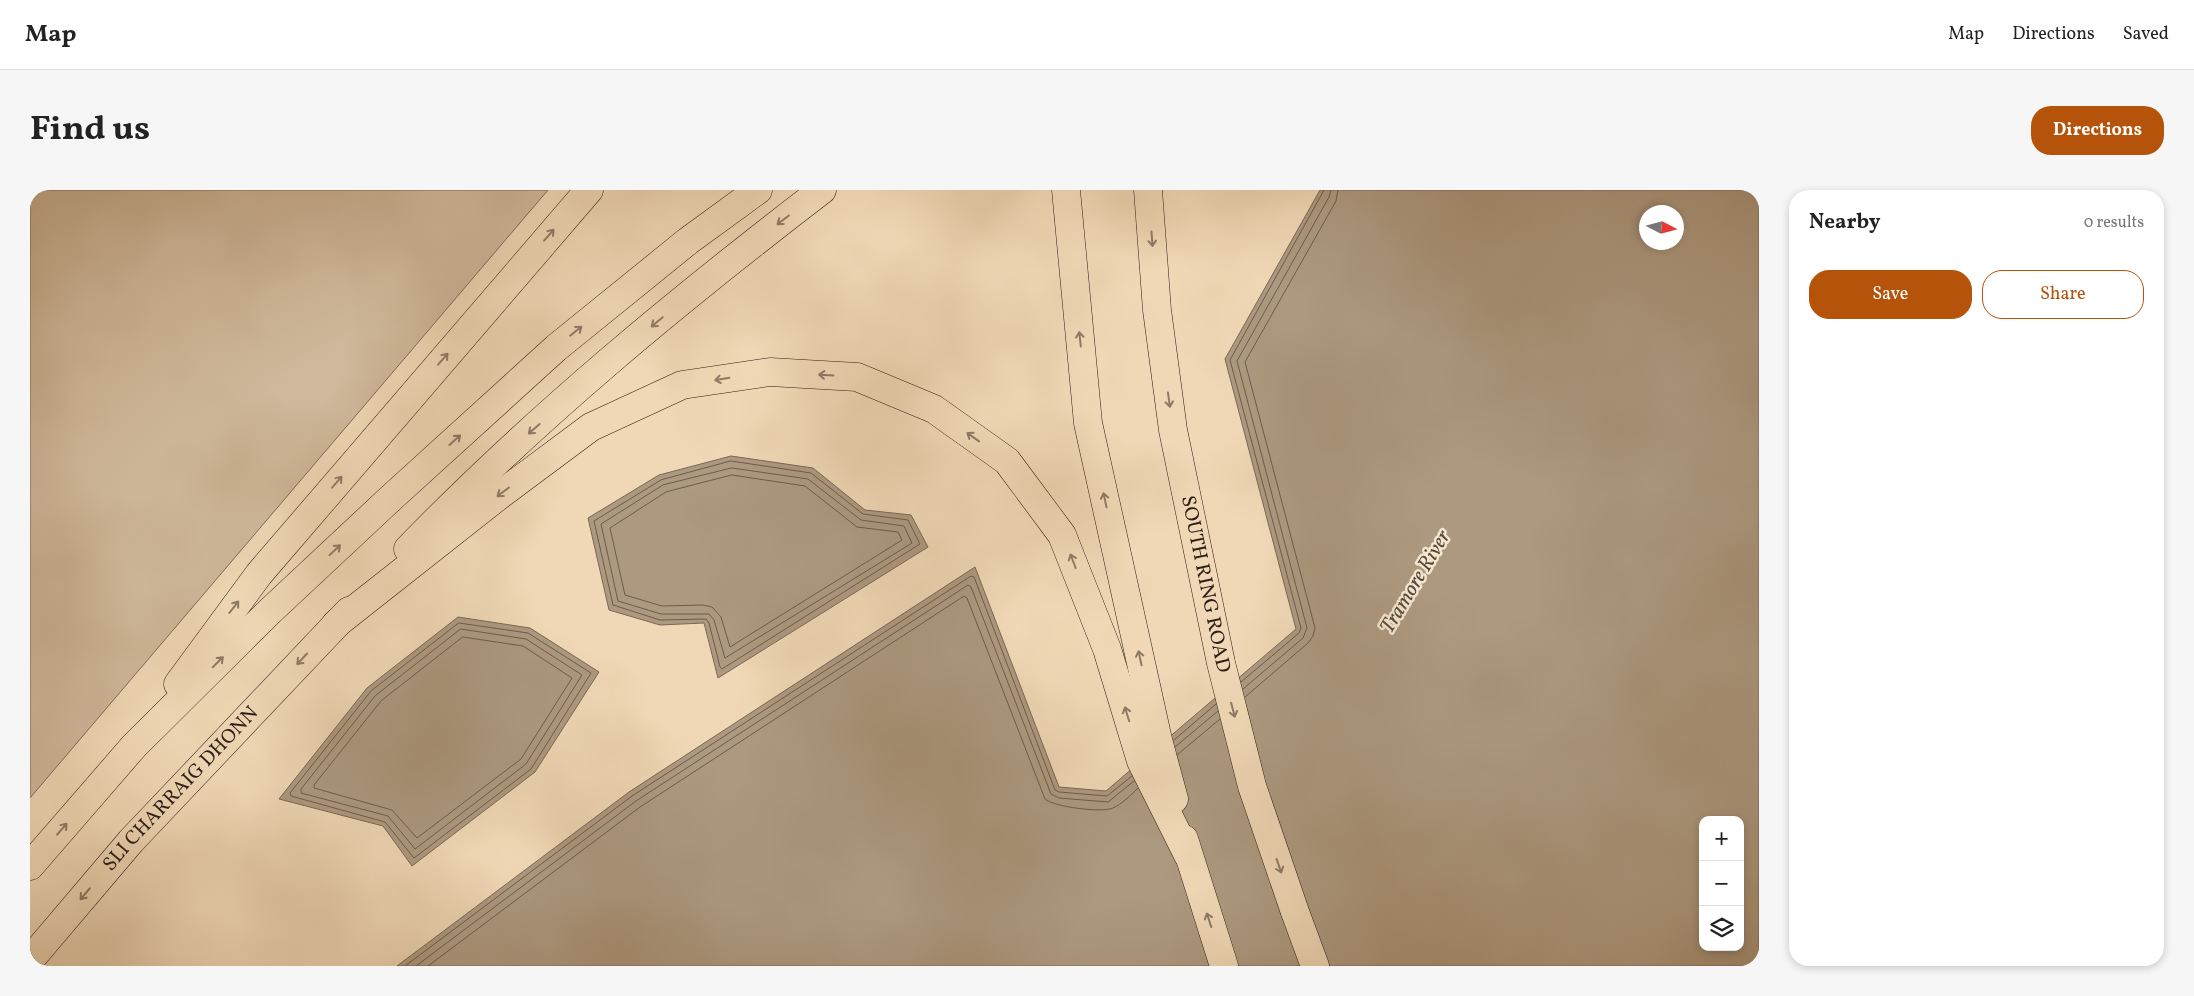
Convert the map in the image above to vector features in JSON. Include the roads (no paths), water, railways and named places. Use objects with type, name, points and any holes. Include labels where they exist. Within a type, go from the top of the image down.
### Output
[{"type":"highway","points":[[134,746],[259,574],[589,190]]},
{"type":"highway","points":[[30,866],[134,746],[268,613],[556,348],[688,241],[758,190]]},
{"type":"highway","points":[[336,624],[488,469],[716,271],[822,190]]},
{"type":"highway","points":[[1066,190],[1088,423],[1158,740],[1188,855],[1224,966]]},
{"type":"highway","name":"SOUTH RING ROAD","points":[[1148,190],[1157,310],[1173,430],[1220,663],[1252,786],[1315,966]]},
{"type":"highway","points":[[336,624],[501,494],[591,427],[682,385],[770,372],[857,377],[934,409],[1007,461],[1062,535],[1107,649],[1141,761],[1188,855]]},
{"type":"highway","name":"SLI CHARRAIG DHONN","points":[[30,960],[131,841],[336,624]]},
{"type":"water","name":"Tramore River","points":[[1320,190],[1759,190],[1759,966],[397,966],[629,792],[975,567],[1059,787],[1106,791],[1296,629],[1225,359]]},
{"type":"water","points":[[731,456],[813,468],[865,510],[911,515],[928,547],[718,678],[704,623],[660,625],[609,610],[588,518],[659,475]]},
{"type":"water","points":[[458,617],[530,628],[599,672],[535,772],[412,866],[383,826],[279,799],[367,688]]}]
